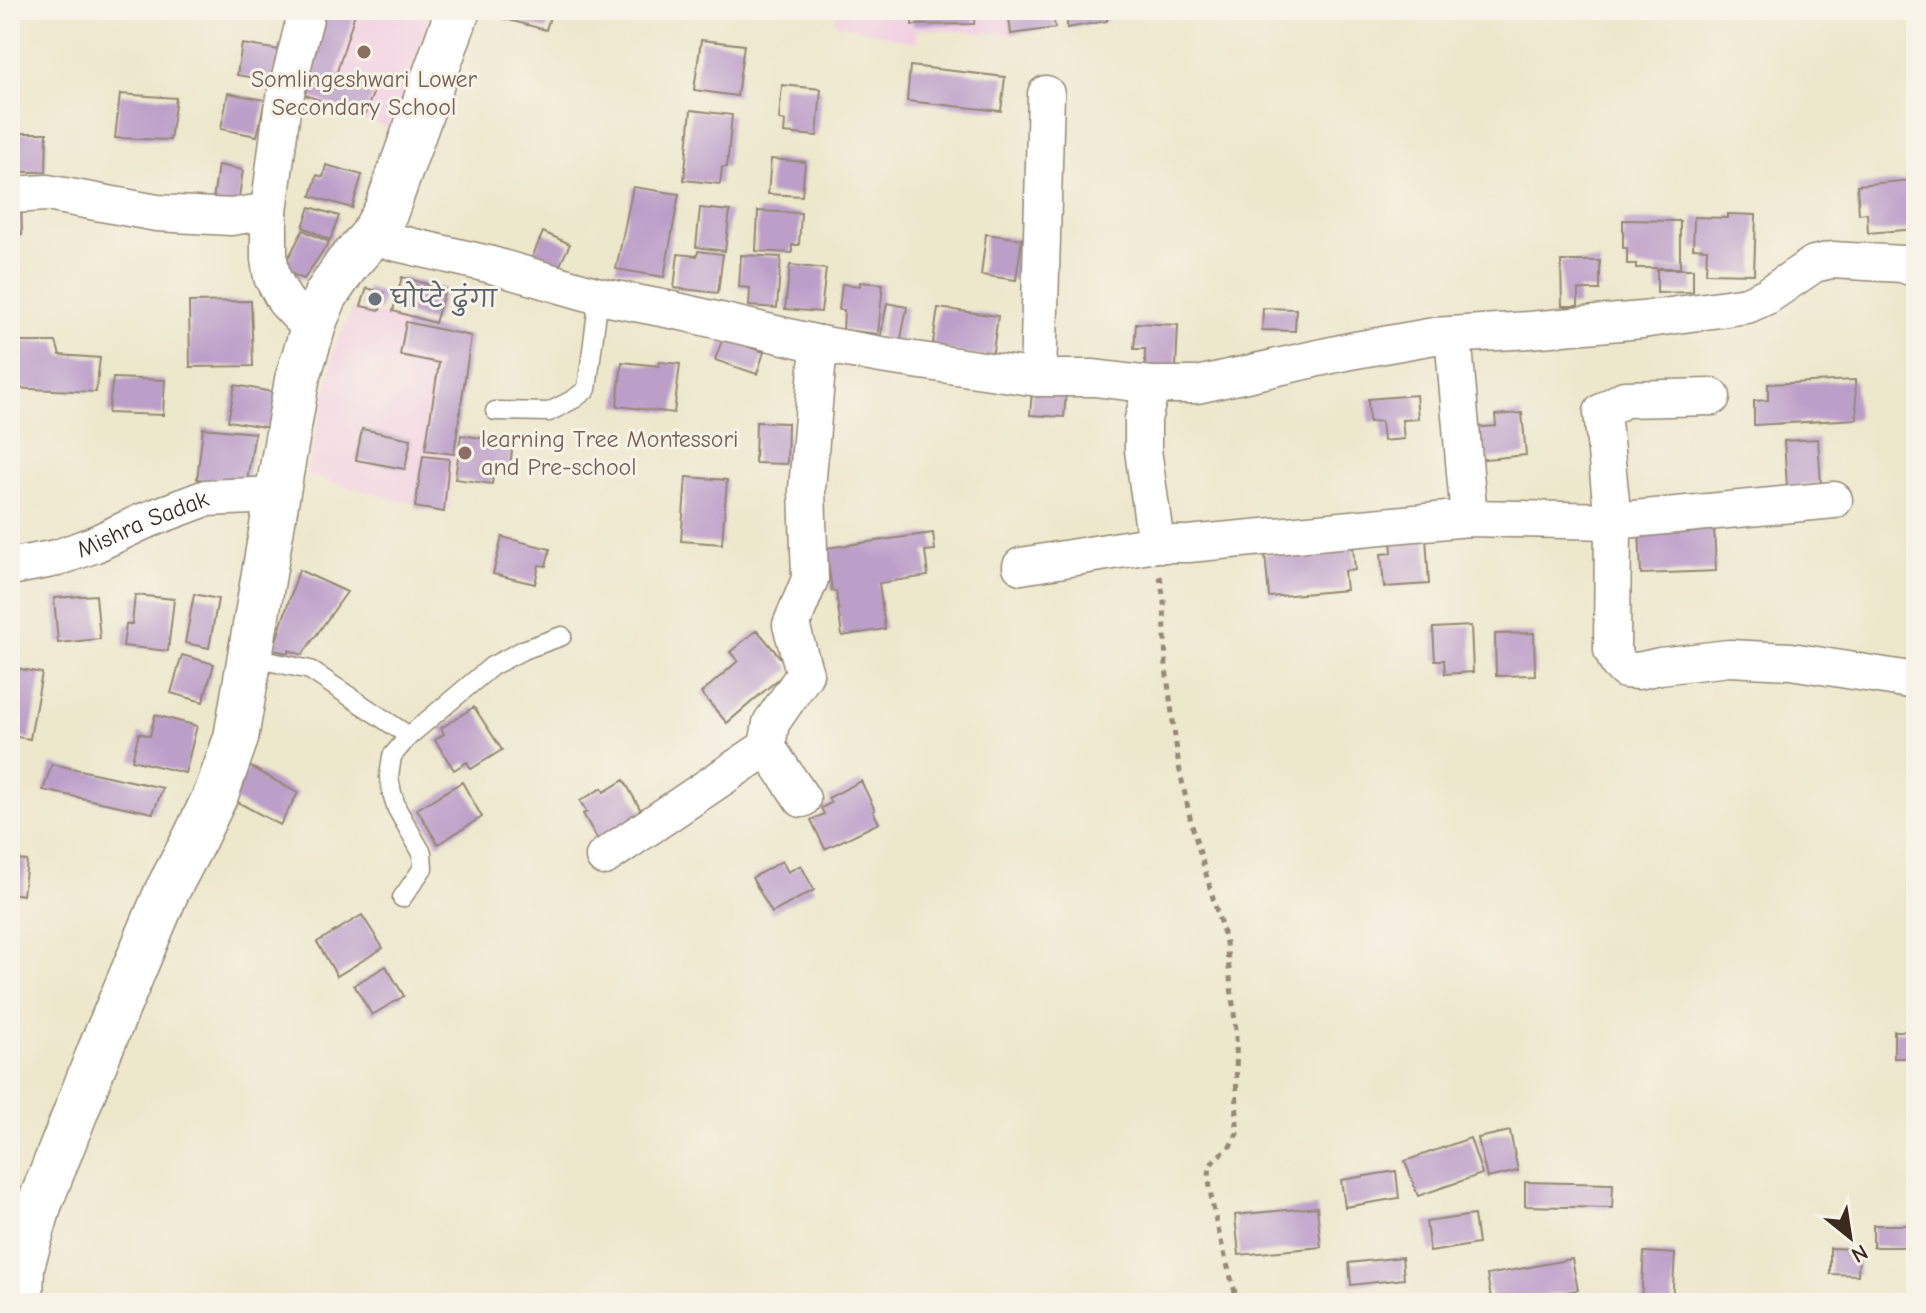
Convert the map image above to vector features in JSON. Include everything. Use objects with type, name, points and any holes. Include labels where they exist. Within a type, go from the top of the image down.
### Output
[{"type":"street","points":[[307,10],[282,109],[269,211],[269,259],[272,277],[291,310],[314,322]]},
{"type":"street","points":[[21,1303],[22,1266],[40,1203],[167,891],[217,792],[236,738],[297,380],[314,322],[326,295],[347,264],[371,237],[386,211],[458,10]]},
{"type":"street","points":[[1038,378],[1046,94]]},
{"type":"street","points":[[10,195],[47,193],[157,213],[231,217],[269,211]]},
{"type":"street","points":[[371,237],[488,264],[599,296],[819,344],[1038,378],[1094,378],[1152,385],[1197,385],[1434,336],[1642,320],[1747,305],[1767,296],[1814,264],[1832,260],[1902,264],[1916,269]]},
{"type":"street","points":[[1453,335],[1469,518]]},
{"type":"street","points":[[802,799],[767,747],[771,723],[805,674],[791,625],[810,579],[807,489],[819,344]]},
{"type":"street","points":[[1152,385],[1143,419],[1143,450],[1156,544]]},
{"type":"street","points":[[1712,397],[1624,399],[1602,412],[1613,521],[1612,650],[1618,663],[1625,670],[1638,671],[1729,658],[1791,661],[1916,681]]},
{"type":"street","name":"Mishra Sadak","points":[[10,567],[57,558],[206,498],[277,495]]},
{"type":"street","points":[[1021,566],[1156,544],[1188,544],[1469,518],[1613,521],[1834,500]]},
{"type":"street","points":[[604,857],[767,747]]},
{"type":"lane","points":[[495,411],[549,412],[587,389],[599,296]]},
{"type":"lane","points":[[402,898],[423,868],[422,853],[397,809],[389,777],[392,756],[409,736],[492,666],[523,650],[562,636]]},
{"type":"lane","points":[[249,657],[310,670],[409,736]]},
{"type":"path","points":[[1156,544],[1164,601],[1166,668],[1179,767],[1191,822],[1226,943],[1236,1030],[1237,1134],[1210,1168],[1210,1180],[1238,1303]]},
{"type":"shaded area","name":"Somlingeshwari Lower Secondary School","points":[[320,10],[437,10],[394,130],[290,94]]},
{"type":"shaded area","points":[[836,10],[1053,10],[1055,28],[1013,34],[916,29],[917,43],[835,23]]},
{"type":"shaded area","points":[[353,308],[471,336],[449,510],[399,501],[307,475],[336,345]]},
{"type":"building","points":[[324,10],[356,10],[336,75],[374,91],[364,116],[294,91]]},
{"type":"building","points":[[492,10],[552,10],[546,30],[491,15]]},
{"type":"building","points":[[912,10],[975,10],[974,24],[912,25]]},
{"type":"building","points":[[1008,10],[1053,10],[1055,28],[1011,34]]},
{"type":"building","points":[[1067,10],[1107,10],[1107,21],[1067,28]]},
{"type":"building","points":[[701,40],[744,45],[737,96],[694,90]]},
{"type":"building","points":[[242,44],[280,50],[274,81],[237,75]]},
{"type":"building","points":[[910,66],[1005,77],[1001,111],[907,101]]},
{"type":"building","points":[[782,85],[821,89],[817,136],[784,133],[785,121],[779,120]]},
{"type":"building","points":[[228,93],[265,100],[257,136],[221,129]]},
{"type":"building","points":[[120,94],[176,98],[170,140],[115,138]]},
{"type":"building","points":[[691,110],[732,115],[727,167],[722,167],[720,184],[684,180]]},
{"type":"building","points":[[10,133],[47,133],[46,172],[10,172]]},
{"type":"building","points":[[771,159],[805,162],[802,196],[768,194]]},
{"type":"building","points":[[218,165],[243,170],[237,211],[212,207]]},
{"type":"building","points":[[326,165],[362,175],[352,208],[311,196],[317,175],[323,177]]},
{"type":"building","points":[[1913,180],[1916,229],[1868,233],[1867,213],[1859,214],[1857,185]]},
{"type":"building","points":[[633,187],[679,194],[664,277],[616,269]]},
{"type":"building","points":[[21,201],[22,235],[10,236],[10,202]]},
{"type":"building","points":[[310,207],[339,216],[330,240],[303,227]]},
{"type":"building","points":[[700,208],[730,211],[725,251],[696,247]]},
{"type":"building","points":[[758,211],[801,213],[799,245],[792,245],[792,253],[756,251]]},
{"type":"building","points":[[1728,214],[1756,215],[1754,274],[1706,273],[1707,249],[1693,248],[1694,217],[1728,218]]},
{"type":"building","points":[[1623,220],[1680,221],[1680,268],[1636,268],[1636,264],[1627,264],[1627,248],[1623,248]]},
{"type":"building","points":[[303,230],[329,242],[304,279],[282,270]]},
{"type":"building","points":[[543,232],[570,244],[557,271],[531,260]]},
{"type":"building","points":[[986,234],[1022,239],[1016,280],[981,275]]},
{"type":"building","points":[[698,251],[723,254],[718,293],[674,288],[678,254],[697,256]]},
{"type":"building","points":[[741,255],[781,257],[777,308],[749,306],[750,288],[739,287]]},
{"type":"building","points":[[1561,261],[1600,261],[1600,290],[1578,290],[1578,306],[1562,306]]},
{"type":"building","points":[[790,265],[826,269],[821,312],[785,309]]},
{"type":"building","points":[[1657,269],[1693,269],[1693,292],[1657,293]]},
{"type":"building","points":[[402,277],[445,289],[435,323],[393,311]]},
{"type":"building","points":[[860,282],[883,284],[878,334],[843,330],[844,310],[839,310],[842,284],[860,286]]},
{"type":"building","points":[[367,288],[384,293],[380,310],[361,306]]},
{"type":"building","points":[[251,301],[253,366],[190,367],[189,302]]},
{"type":"building","points":[[887,303],[907,307],[900,344],[880,339]]},
{"type":"building","points":[[938,308],[998,316],[992,358],[932,349]]},
{"type":"building","points":[[1263,308],[1296,309],[1295,331],[1262,330]]},
{"type":"building","points":[[406,322],[471,336],[454,454],[425,450],[439,363],[400,355]]},
{"type":"building","points":[[1136,323],[1178,325],[1176,368],[1145,367],[1145,349],[1134,349]]},
{"type":"building","points":[[723,338],[764,352],[757,374],[715,360]]},
{"type":"building","points":[[10,342],[56,342],[60,355],[100,358],[96,392],[10,388]]},
{"type":"building","points":[[622,362],[659,366],[660,362],[680,364],[674,413],[617,406]]},
{"type":"building","points":[[113,378],[165,380],[163,415],[108,413]]},
{"type":"building","points":[[1855,380],[1857,419],[1754,425],[1754,401],[1768,400],[1768,384]]},
{"type":"building","points":[[235,385],[278,393],[271,428],[228,421]]},
{"type":"building","points":[[1032,391],[1066,393],[1064,417],[1030,415]]},
{"type":"building","points":[[1416,395],[1418,419],[1402,420],[1404,439],[1383,441],[1381,421],[1369,422],[1368,399]]},
{"type":"building","points":[[1522,413],[1526,455],[1476,460],[1473,428],[1496,426],[1495,415]]},
{"type":"building","points":[[756,422],[788,423],[787,464],[755,463]]},
{"type":"building","points":[[203,428],[255,433],[246,486],[197,479]]},
{"type":"building","points":[[362,429],[411,439],[405,469],[356,460]]},
{"type":"building","points":[[461,435],[513,443],[510,466],[495,464],[492,484],[455,479]]},
{"type":"building","points":[[1818,439],[1821,484],[1787,487],[1784,441]]},
{"type":"building","points":[[423,456],[449,459],[444,512],[415,507]]},
{"type":"building","points":[[686,477],[727,480],[722,544],[681,541]]},
{"type":"building","points":[[1714,526],[1716,571],[1641,574],[1639,529]]},
{"type":"building","points":[[933,533],[935,550],[925,551],[928,576],[879,583],[885,629],[842,636],[826,548]]},
{"type":"building","points":[[502,537],[550,549],[546,566],[539,565],[535,584],[493,574]]},
{"type":"building","points":[[1426,537],[1429,584],[1384,587],[1381,554],[1392,553],[1391,540]]},
{"type":"building","points":[[1353,546],[1355,570],[1344,571],[1346,590],[1269,597],[1265,554]]},
{"type":"building","points":[[299,570],[347,592],[302,655],[289,650],[288,653],[273,650]]},
{"type":"building","points":[[194,594],[218,599],[209,648],[185,643]]},
{"type":"building","points":[[96,595],[100,639],[58,643],[54,598]]},
{"type":"building","points":[[135,595],[174,599],[168,651],[123,646],[126,624],[132,624]]},
{"type":"building","points":[[1471,626],[1473,672],[1445,674],[1444,660],[1435,660],[1433,628]]},
{"type":"building","points":[[757,630],[790,669],[727,723],[701,693],[738,661],[730,652]]},
{"type":"building","points":[[1534,633],[1535,675],[1496,676],[1495,634]]},
{"type":"building","points":[[182,655],[214,664],[203,702],[171,693]]},
{"type":"building","points":[[10,667],[42,673],[30,739],[10,736]]},
{"type":"building","points":[[474,707],[502,750],[471,769],[467,762],[454,770],[435,740],[444,734],[441,728]]},
{"type":"building","points":[[155,715],[197,726],[185,773],[132,760],[139,733],[150,736]]},
{"type":"building","points":[[52,764],[163,788],[153,813],[43,790]]},
{"type":"building","points":[[249,766],[298,793],[280,825],[230,798]]},
{"type":"building","points":[[624,780],[644,816],[599,842],[583,814],[587,812],[580,801]]},
{"type":"building","points":[[861,781],[879,823],[825,849],[811,820],[824,814],[821,808],[831,803],[828,798]]},
{"type":"building","points":[[462,782],[482,817],[438,844],[417,809]]},
{"type":"building","points":[[10,859],[27,861],[23,895],[10,893]]},
{"type":"building","points":[[782,861],[788,872],[801,865],[814,890],[772,913],[752,878]]},
{"type":"building","points":[[362,915],[383,948],[337,976],[317,942]]},
{"type":"building","points":[[386,966],[404,996],[372,1015],[354,985]]},
{"type":"building","points":[[1894,1031],[1916,1031],[1916,1058],[1894,1058]]},
{"type":"building","points":[[1510,1131],[1518,1171],[1487,1178],[1478,1138]]},
{"type":"building","points":[[1470,1138],[1482,1174],[1418,1196],[1405,1161]]},
{"type":"building","points":[[1396,1171],[1399,1198],[1345,1207],[1341,1180]]},
{"type":"building","points":[[1525,1182],[1613,1184],[1612,1208],[1525,1206]]},
{"type":"building","points":[[1317,1207],[1321,1247],[1239,1255],[1235,1215]]},
{"type":"building","points":[[1474,1215],[1478,1244],[1430,1252],[1426,1222]]},
{"type":"building","points":[[1873,1225],[1916,1225],[1916,1247],[1873,1247]]},
{"type":"building","points":[[1830,1248],[1859,1249],[1858,1275],[1830,1274]]},
{"type":"building","points":[[1644,1252],[1675,1254],[1672,1303],[1641,1303]]},
{"type":"building","points":[[1402,1257],[1404,1279],[1351,1285],[1349,1263]]},
{"type":"building","points":[[1572,1259],[1578,1290],[1492,1303],[1487,1275]]},
{"type":"place","name":"Somlingeshwari Lower Secondary School","points":[[364,52]]},
{"type":"place","name":"घोप्टे ढुंगा","points":[[375,299]]},
{"type":"place","name":"learning Tree Montessori and Pre-school","points":[[465,453]]}]
